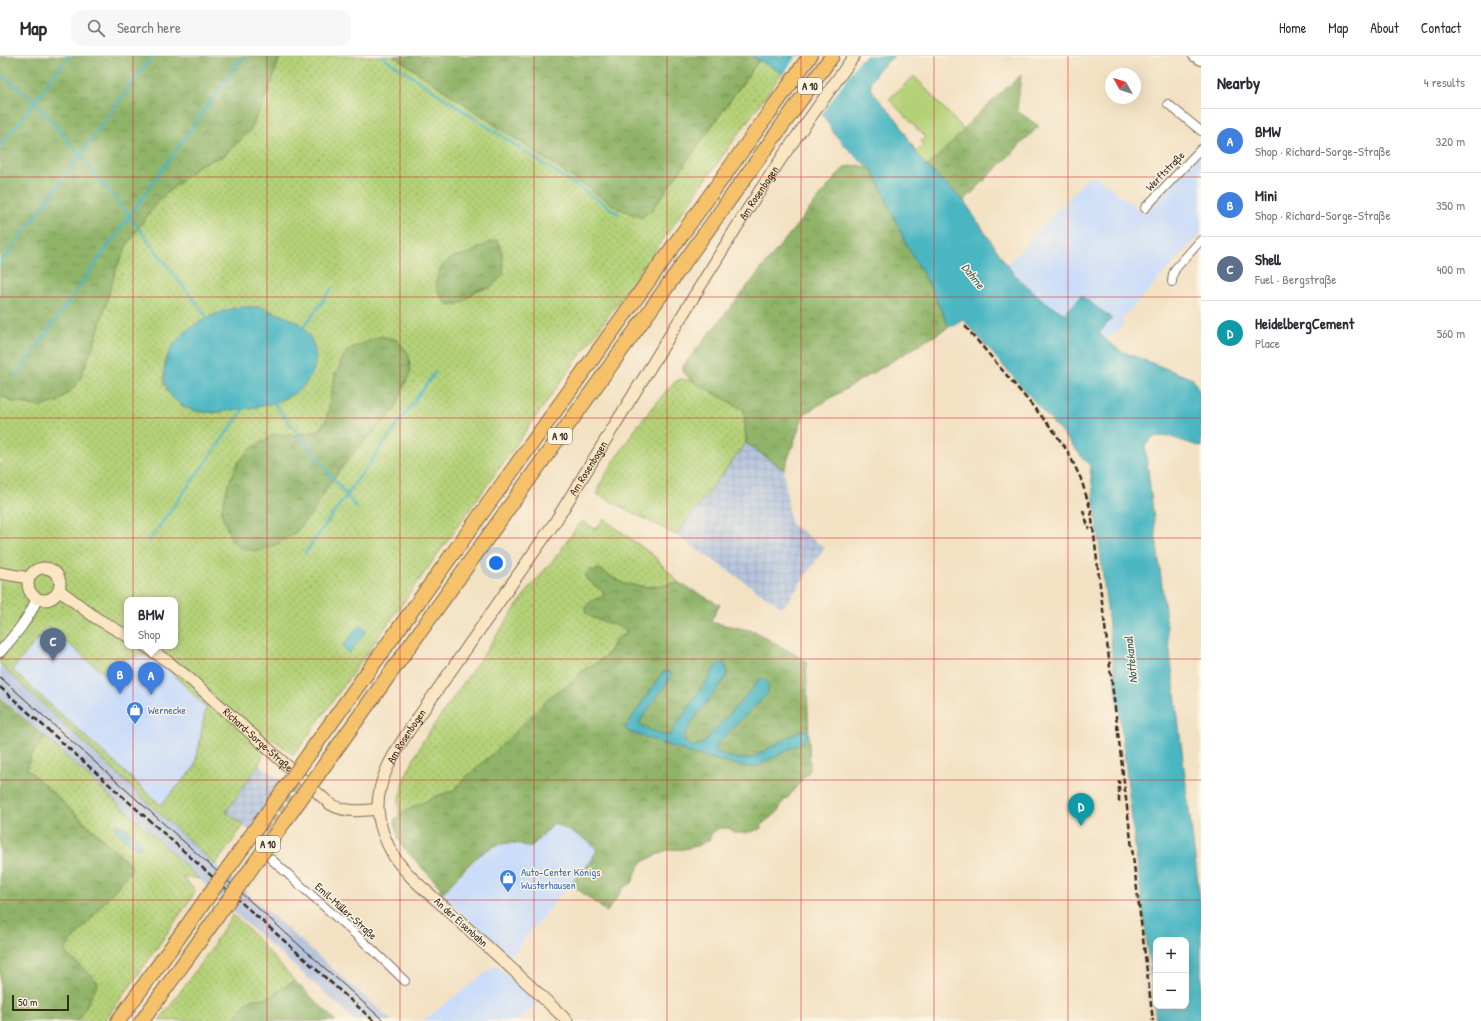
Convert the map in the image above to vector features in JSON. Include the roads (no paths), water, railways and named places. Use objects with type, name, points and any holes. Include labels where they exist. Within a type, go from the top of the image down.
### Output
[{"type":"highway","name":"A 10","points":[[118,1021],[810,56]]},
{"type":"highway","name":"A 10","points":[[142,1021],[330,756],[832,56]]},
{"type":"main road","name":"Am Rosenbogen","points":[[378,809],[379,793],[382,782],[398,746],[555,522],[745,213],[803,127],[854,56]]},
{"type":"main road","points":[[38,568],[48,568],[58,576],[60,586],[59,590],[52,598],[47,600],[37,598],[33,596],[28,587],[29,578],[38,568]]},
{"type":"main road","points":[[0,573],[29,578]]},
{"type":"main road","points":[[59,590],[96,618],[124,634]]},
{"type":"main road","name":"Richard-Sorge-Straße","points":[[149,649],[184,674],[330,804],[339,809],[352,811],[378,809]]},
{"type":"main road","name":"An der Eisenbahn","points":[[378,809],[386,842],[400,864],[567,1021]]},
{"type":"street","points":[[1194,56],[1201,60]]},
{"type":"street","points":[[1168,104],[1201,131]]},
{"type":"street","name":"Werftstraße","points":[[1145,208],[1201,149]]},
{"type":"street","points":[[1172,282],[1173,274],[1176,268],[1201,240]]},
{"type":"street","points":[[0,652],[26,621],[32,612],[37,598]]},
{"type":"street","name":"Emil-Müller-Straße","points":[[271,859],[405,981]]},
{"type":"water","points":[[751,56],[836,56],[845,64],[864,59],[866,56],[894,56],[878,70],[871,81],[871,87],[874,94],[898,121],[916,152],[927,167],[964,201],[1007,265],[1019,280],[1048,304],[1065,314],[1081,296],[1112,318],[1099,333],[1107,341],[1121,351],[1193,379],[1201,395],[1201,447],[1168,436],[1153,437],[1145,446],[1201,908],[1201,1021],[1156,1021],[1155,1009],[1189,1009],[1189,937],[1153,937],[1153,996],[1090,466],[963,319],[949,327],[928,282],[907,246],[873,170],[857,158],[835,135],[814,100],[782,73]]},
{"type":"water","points":[[237,307],[261,307],[287,317],[300,324],[314,345],[314,367],[304,386],[295,393],[271,403],[221,412],[200,412],[186,408],[170,395],[165,383],[164,374],[166,361],[171,349],[187,330],[209,317]]},
{"type":"water","points":[[362,626],[366,629],[366,632],[349,653],[344,649],[343,645],[358,627]]},
{"type":"water","points":[[724,662],[727,670],[726,678],[698,714],[685,734],[684,741],[692,747],[702,744],[752,689],[759,679],[766,680],[769,686],[767,694],[720,741],[715,749],[727,756],[750,759],[803,729],[807,731],[808,736],[803,742],[756,767],[741,766],[690,753],[627,731],[625,728],[662,673],[669,671],[672,676],[640,721],[641,726],[663,735],[670,735],[717,665]]},
{"type":"water","points":[[115,825],[122,825],[141,841],[140,846],[135,848],[116,831]]},
{"type":"waterway","points":[[0,147],[69,56]]},
{"type":"waterway","points":[[0,265],[152,56]]},
{"type":"waterway","points":[[15,377],[243,56]]},
{"type":"waterway","points":[[381,56],[619,214]]},
{"type":"waterway","points":[[0,74],[35,101],[129,216],[210,321]]},
{"type":"waterway","points":[[301,331],[332,288]]},
{"type":"waterway","points":[[305,553],[436,371]]},
{"type":"waterway","points":[[272,401],[356,507]]},
{"type":"waterway","points":[[148,542],[246,406]]},
{"type":"tunnel","points":[[264,853],[260,844],[263,835],[303,781]]},
{"type":"tram line","points":[[0,677],[384,1021]]},
{"type":"railway","points":[[965,326],[1053,430],[1068,452],[1081,479],[1091,511],[1153,1021]]},
{"type":"railway","points":[[1083,510],[1089,529]]},
{"type":"railway","points":[[0,687],[374,1021]]},
{"type":"railway","points":[[1119,780],[1119,802]]},
{"type":"place","name":"Shell","points":[[53,661]]},
{"type":"place","name":"Mini","points":[[120,694]]},
{"type":"place","name":"BMW","points":[[151,695]]},
{"type":"place","name":"Wernecke","points":[[135,725]]},
{"type":"place","name":"HeidelbergCement","points":[[1081,826]]},
{"type":"place","name":"Auto-Center Königs Wusterhausen","points":[[508,893]]},
{"type":"water label","name":"Dahme","points":[[973,276]]},
{"type":"water label","name":"Nottekanal","points":[[1131,660]]}]
